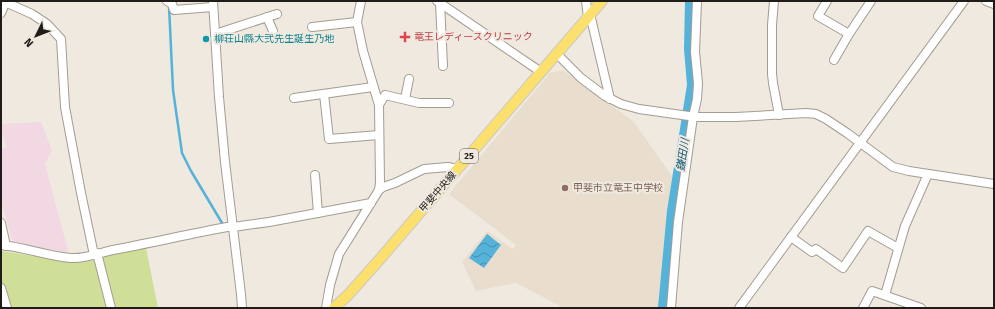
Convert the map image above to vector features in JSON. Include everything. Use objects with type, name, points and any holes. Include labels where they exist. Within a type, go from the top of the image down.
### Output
[{"type":"main road","name":"甲斐中央線","points":[[334,308],[348,296],[602,1]]},
{"type":"street","points":[[167,1],[172,4],[174,10],[213,4],[224,162],[242,308]]},
{"type":"street","points":[[326,308],[330,285],[339,254],[379,190],[380,183],[379,105],[363,51],[358,22],[362,1]]},
{"type":"street","points":[[586,1],[610,99]]},
{"type":"street","points":[[671,308],[678,222],[693,117],[697,99],[698,83],[695,52],[697,1]]},
{"type":"street","points":[[774,1],[772,25],[772,74],[779,115]]},
{"type":"street","points":[[827,1],[818,16],[849,34]]},
{"type":"street","points":[[834,60],[871,1]]},
{"type":"street","points":[[739,308],[964,1]]},
{"type":"street","points":[[986,1],[994,4]]},
{"type":"street","points":[[1,13],[6,2],[32,14],[47,24],[61,39],[65,107],[82,199],[111,308]]},
{"type":"street","points":[[439,2],[443,66]]},
{"type":"street","points":[[439,2],[541,72]]},
{"type":"street","points":[[215,34],[277,14]]},
{"type":"street","points":[[268,16],[273,31]]},
{"type":"street","points":[[312,28],[358,22]]},
{"type":"street","points":[[557,54],[581,78],[605,96],[621,104],[640,109],[693,117],[736,117],[806,113],[816,114],[826,118],[893,167],[909,171],[994,184]]},
{"type":"street","points":[[405,99],[410,79]]},
{"type":"street","points":[[294,98],[373,87]]},
{"type":"street","points":[[324,94],[329,139],[379,135]]},
{"type":"street","points":[[379,105],[385,95],[419,102],[449,103]]},
{"type":"street","points":[[379,190],[424,169],[448,167],[457,169]]},
{"type":"street","points":[[885,295],[904,226],[928,174]]},
{"type":"street","points":[[315,175],[318,213]]},
{"type":"street","points":[[1,223],[4,245],[71,258],[87,257],[227,227],[371,203]]},
{"type":"street","points":[[791,237],[812,252],[816,249],[843,268],[868,231],[898,248]]},
{"type":"street","points":[[1,288],[6,308]]},
{"type":"street","points":[[863,308],[872,291],[921,308]]},
{"type":"shaded area","name":"甲斐市立竜王中学校","points":[[563,70],[634,122],[677,183],[662,308],[564,308],[516,283],[476,291],[462,262],[487,231],[513,249],[516,245],[449,194],[550,73]]},
{"type":"shaded area","points":[[41,122],[52,150],[45,164],[68,251],[65,252],[13,243],[1,201],[1,150],[7,147],[1,130],[1,124]]},
{"type":"green space","points":[[146,248],[158,308],[116,308],[101,256]]},
{"type":"green space","points":[[1,251],[76,262],[95,259],[106,308],[9,308],[1,278]]},
{"type":"water","points":[[487,234],[501,245],[484,268],[469,258]]},
{"type":"waterway","name":"鎌田川","points":[[665,308],[674,211],[694,85],[691,49],[692,1]]},
{"type":"waterway","points":[[169,6],[173,90],[182,153],[222,223]]},
{"type":"place","name":"竜王レディースクリニック","points":[[405,37]]},
{"type":"place","name":"柳荘山縣大弐先生誕生乃地","points":[[206,39]]},
{"type":"place","name":"甲斐市立竜王中学校","points":[[565,188]]}]
